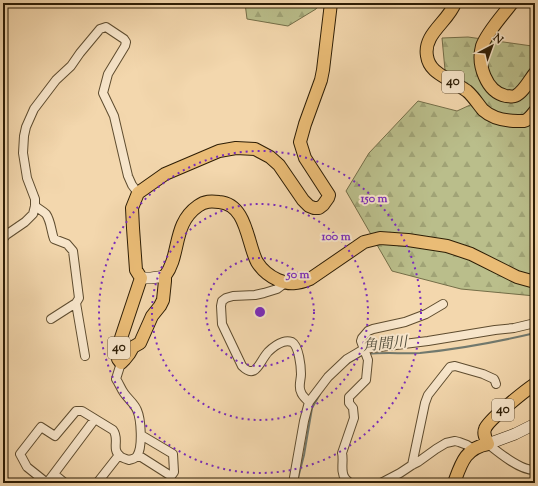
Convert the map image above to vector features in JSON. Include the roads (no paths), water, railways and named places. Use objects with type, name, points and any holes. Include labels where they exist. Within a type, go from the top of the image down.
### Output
[{"type":"main road","points":[[141,278],[136,270],[132,208],[138,193],[165,174],[219,151],[236,148],[255,149],[270,157],[279,165],[303,200],[309,206],[319,208],[328,198],[329,195],[305,158],[300,142],[322,75],[331,3]]},
{"type":"main road","name":"40","points":[[455,3],[444,21],[433,32],[427,45],[426,54],[428,62],[442,76],[469,93],[484,110],[492,116],[504,121],[524,122],[535,111]]},
{"type":"main road","name":"40","points":[[512,3],[485,38],[480,56],[481,68],[490,87],[501,95],[508,96],[515,96],[521,92],[535,73]]},
{"type":"main road","name":"40","points":[[141,278],[119,346],[118,359],[121,363],[130,354],[133,347],[140,343],[152,316],[163,300],[165,276],[171,265],[179,235],[186,219],[200,204],[210,201],[223,202],[233,206],[241,217],[257,262],[263,270],[273,278],[285,283]]},
{"type":"main road","points":[[285,283],[302,282],[310,279],[364,242],[380,238],[408,240],[447,246],[471,254],[517,277],[535,282]]},
{"type":"main road","name":"40","points":[[488,444],[484,430],[487,426],[501,412],[535,384]]},
{"type":"main road","points":[[454,483],[464,460],[473,449],[481,445],[488,444]]},
{"type":"street","points":[[3,239],[33,214],[36,206],[27,178],[23,153],[26,126],[34,108],[56,80],[71,66],[100,29],[106,27],[126,42],[108,74],[103,93],[114,116],[128,176],[138,193]]},
{"type":"street","points":[[36,206],[46,214],[51,225],[54,239],[67,244],[73,251],[79,298],[76,303],[51,319]]},
{"type":"street","points":[[141,278],[165,276]]},
{"type":"street","points":[[285,283],[277,288],[255,295],[234,296],[222,300],[222,324],[242,366],[249,371],[255,370],[266,354],[281,342],[288,341],[294,344],[301,367],[301,392],[309,402]]},
{"type":"street","points":[[76,303],[85,356]]},
{"type":"street","points":[[350,483],[344,477],[342,468],[342,453],[354,418],[353,408],[349,403],[349,397],[366,380],[367,359],[361,341],[362,338],[368,331],[405,322],[426,314],[443,304]]},
{"type":"street","points":[[293,483],[304,421],[309,402],[328,377],[343,362],[364,349],[514,328],[535,323]]},
{"type":"street","points":[[95,419],[47,483],[27,467],[20,454],[41,426],[55,436],[76,411],[82,411],[113,430],[116,434],[115,447],[119,455],[129,460],[138,455],[141,435],[137,410],[133,402],[123,392],[116,379],[121,363]]},
{"type":"street","points":[[412,465],[428,395],[450,367],[455,366],[483,374],[496,380],[496,384]]},
{"type":"street","points":[[488,444],[515,434],[535,424]]},
{"type":"street","points":[[138,455],[171,476],[174,472],[173,454],[141,435]]},
{"type":"street","points":[[381,483],[418,462],[446,443],[455,441],[467,445],[473,449]]},
{"type":"street","points":[[488,444],[508,460],[530,470],[535,470]]},
{"type":"street","points":[[96,483],[119,455]]},
{"type":"street","points":[[54,474],[66,483]]},
{"type":"waterway","name":"角間川","points":[[368,354],[420,353],[478,345],[535,333]]},
{"type":"waterway","name":"角間川","points":[[347,364],[364,354]]},
{"type":"waterway","name":"角間川","points":[[298,478],[304,455],[312,408],[320,394]]}]
